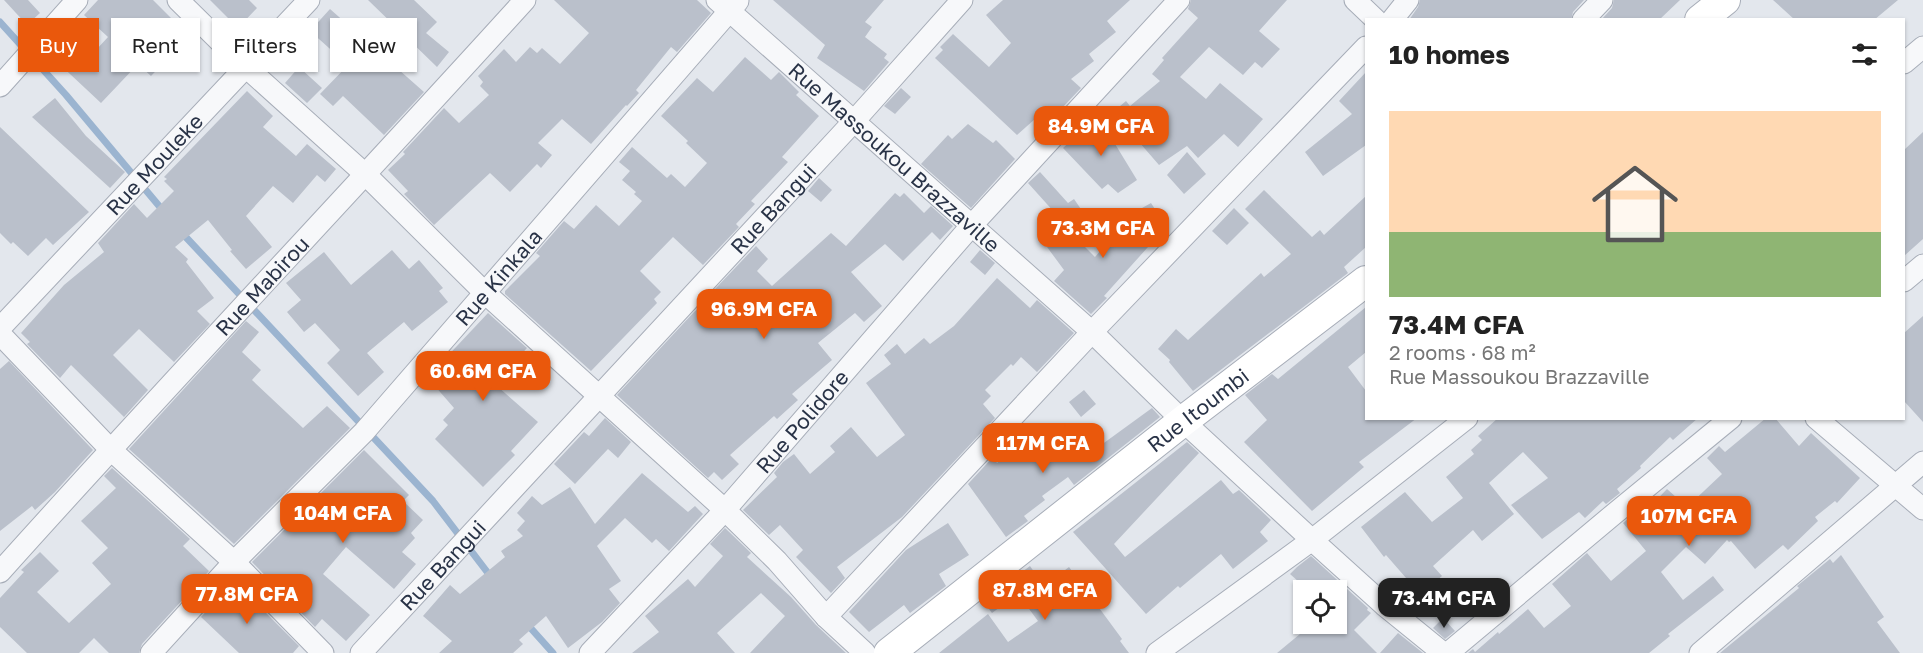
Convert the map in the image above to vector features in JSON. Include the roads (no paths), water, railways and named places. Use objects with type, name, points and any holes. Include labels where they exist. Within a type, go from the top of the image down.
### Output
[{"type":"street","points":[[0,86],[77,0]]},
{"type":"street","points":[[178,0],[212,34]]},
{"type":"street","name":"Rue Mouleke","points":[[292,18],[309,0]]},
{"type":"street","name":"Rue Mabirou","points":[[0,572],[110,449],[366,175],[525,0]]},
{"type":"street","name":"Rue Bangui","points":[[362,653],[855,120],[962,0]]},
{"type":"street","name":"Rue Polidore","points":[[590,653],[724,510],[972,225],[1179,0]]},
{"type":"street","points":[[1355,0],[1374,18]]},
{"type":"street","points":[[1394,18],[1408,0]]},
{"type":"street","points":[[1585,18],[1602,0]]},
{"type":"street","points":[[1702,18],[1725,0]]},
{"type":"street","name":"Rue Massoukou Brazzaville","points":[[729,4],[1092,332],[1183,421],[1312,540],[1384,605],[1443,653]]},
{"type":"street","name":"Rue Kinkala","points":[[151,653],[234,562],[364,432],[729,4]]},
{"type":"street","points":[[826,617],[1092,332],[1365,47]]},
{"type":"street","points":[[1905,62],[1923,47]]},
{"type":"street","name":"Rue Mouleke","points":[[0,328],[241,72]]},
{"type":"street","points":[[252,72],[366,175],[484,292],[597,397],[724,510],[777,561],[826,617],[865,653]]},
{"type":"street","points":[[1905,280],[1923,265]]},
{"type":"street","name":"Rue Itoumbi","points":[[889,653],[1365,281]]},
{"type":"street","points":[[0,334],[110,449],[234,562],[323,653]]},
{"type":"street","points":[[1157,653],[1312,540],[1464,420]]},
{"type":"street","points":[[1448,653],[1729,420]]},
{"type":"street","points":[[1818,420],[1923,509]]},
{"type":"street","points":[[1701,653],[1923,462]]},
{"type":"waterway","points":[[0,22],[66,95],[165,213]]},
{"type":"waterway","points":[[182,233],[433,501],[491,577]]},
{"type":"waterway","points":[[527,624],[553,653]]}]
